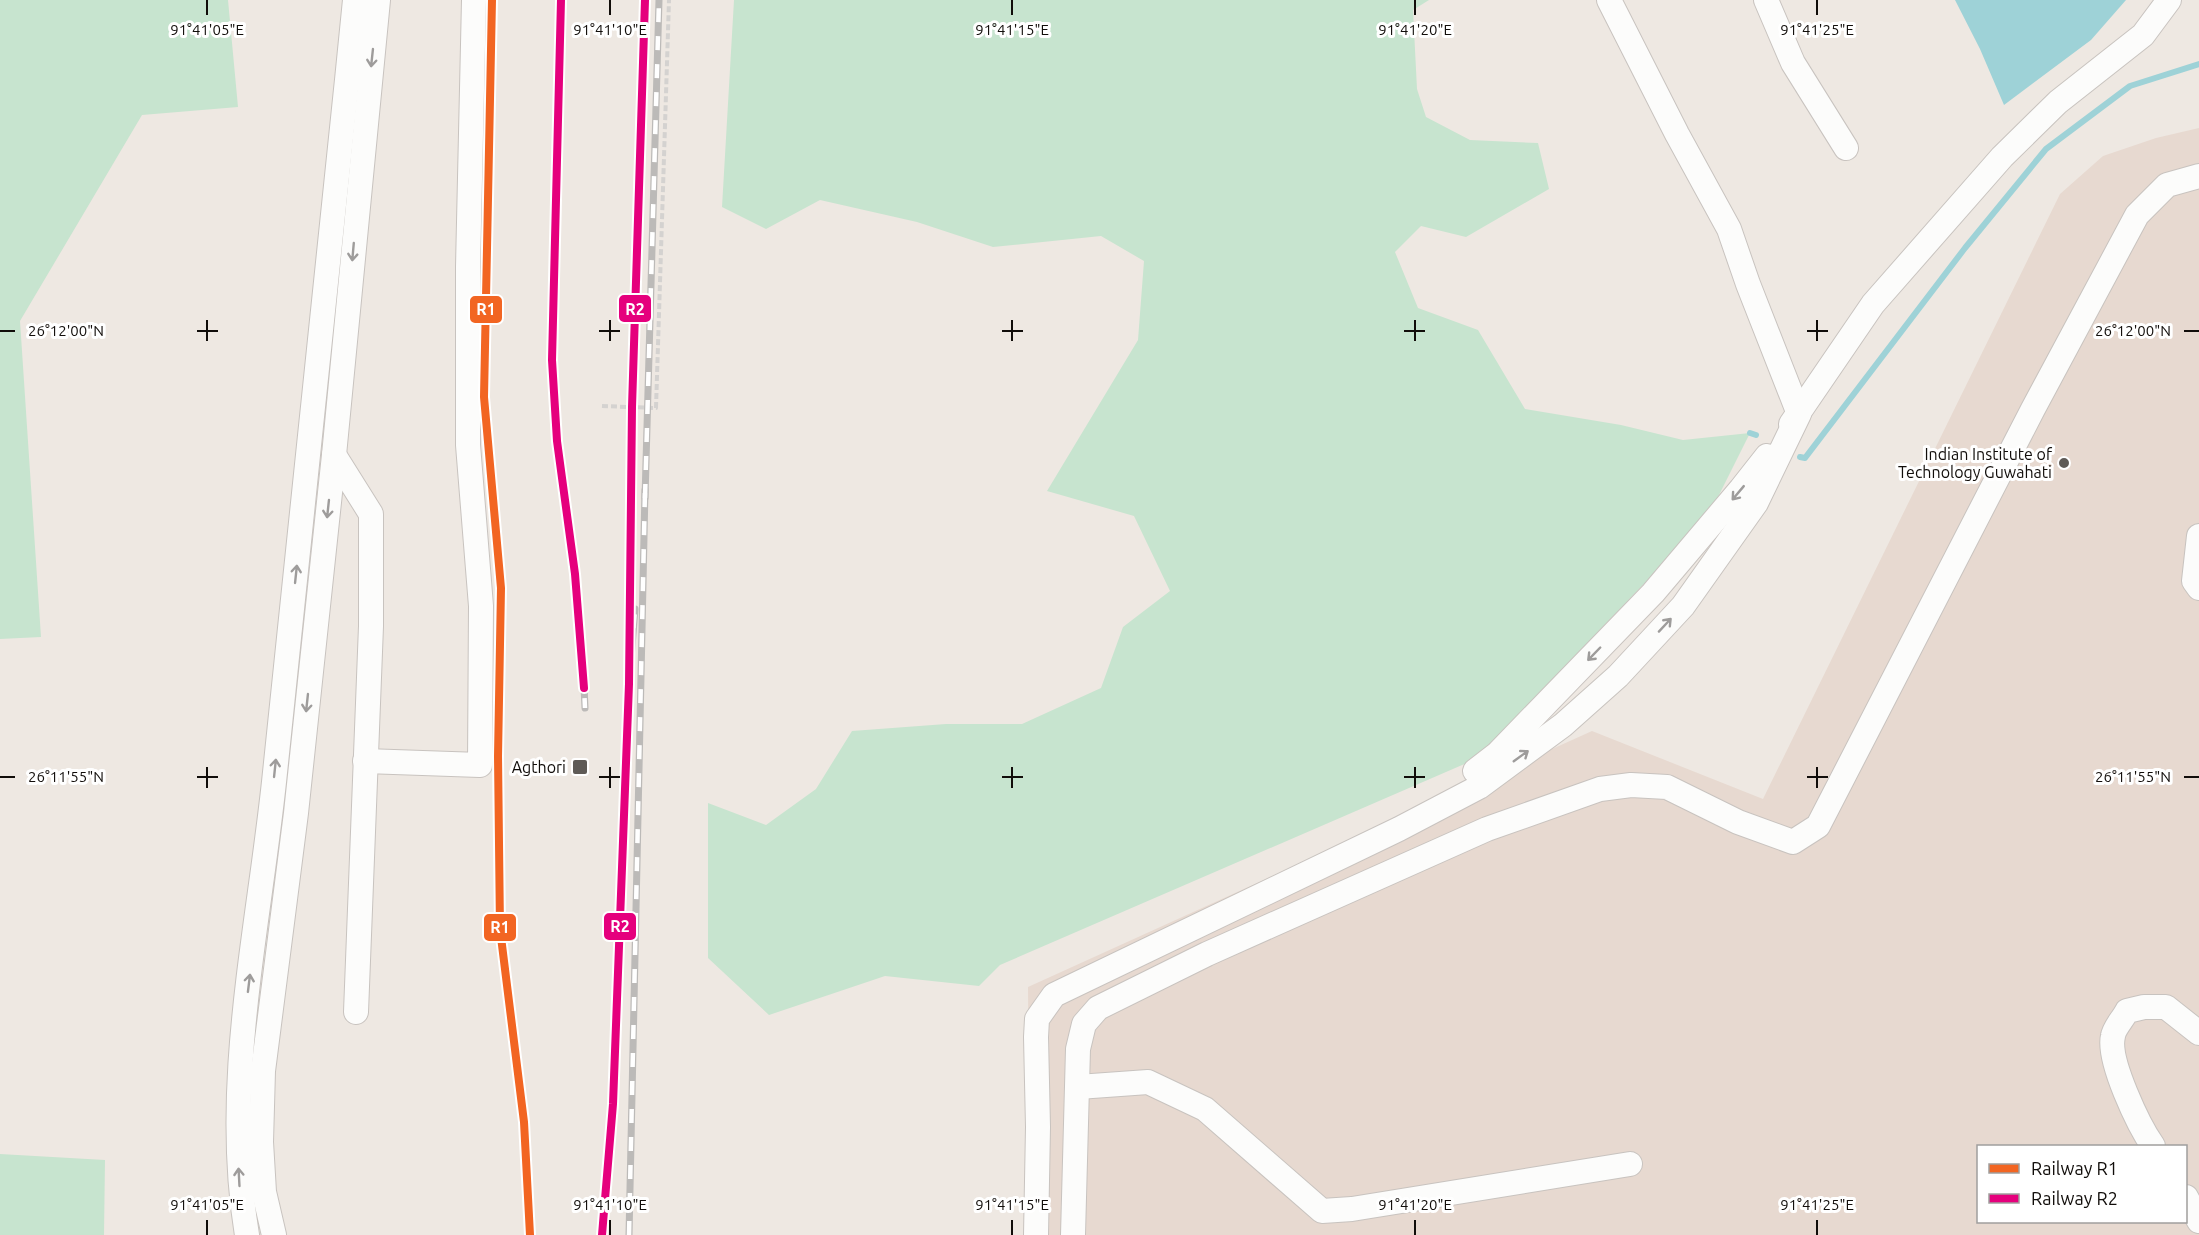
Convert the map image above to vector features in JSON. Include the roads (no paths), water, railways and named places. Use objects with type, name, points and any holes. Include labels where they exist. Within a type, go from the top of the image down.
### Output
[{"type":"street","points":[[247,1235],[239,1174],[239,1085],[243,1030],[271,811],[355,0]]},
{"type":"street","points":[[274,1235],[264,1192],[261,1142],[263,1071],[296,813],[334,455],[378,0]]},
{"type":"street","points":[[365,761],[480,765],[481,606],[468,445],[468,267],[474,0]]},
{"type":"street","points":[[1036,1235],[1037,1018],[1054,995],[1399,829],[1479,787],[1563,725],[1618,676],[1683,606],[1756,502],[1799,414],[1748,284],[1730,229],[1677,134],[1609,0]]},
{"type":"street","points":[[1766,0],[1793,63],[1846,148]]},
{"type":"street","points":[[1399,829],[1497,754],[1653,593],[1741,489],[1799,414],[1873,304],[1994,166],[2058,102],[2143,35],[2169,0]]},
{"type":"street","points":[[1073,1235],[1078,1049],[1084,1024],[1098,1008],[1207,954],[1486,829],[1600,789],[1631,785],[1667,787],[1738,822],[1793,842],[1818,826],[2033,409],[2137,215],[2167,185],[2199,176]]},
{"type":"street","points":[[334,455],[371,514],[371,626],[356,1012]]},
{"type":"street","points":[[2199,536],[2194,581],[2199,588]]},
{"type":"street","points":[[271,811],[296,813]]},
{"type":"street","points":[[2152,1145],[2142,1130],[2113,1059],[2113,1036],[2127,1011],[2144,1007],[2166,1007],[2199,1034]]},
{"type":"street","points":[[1078,1087],[1148,1082],[1205,1109],[1322,1211],[1352,1209],[1630,1164]]},
{"type":"street","points":[[2187,1199],[2199,1221]]},
{"type":"water","points":[[1955,0],[2126,0],[2091,40],[2004,105],[1980,49]]},
{"type":"waterway","points":[[1800,457],[1805,458],[1965,248],[2046,149],[2130,86],[2199,64]]},
{"type":"waterway","points":[[1750,433],[1756,435]]},
{"type":"railway","points":[[492,0],[484,397],[501,588],[498,756],[500,929],[524,1122],[530,1235]]},
{"type":"railway","points":[[561,0],[552,360],[557,441],[582,643],[585,708]]},
{"type":"railway","points":[[645,498],[659,0]]},
{"type":"railway","points":[[629,1235],[645,490]]},
{"type":"railway","points":[[629,684],[635,609]]},
{"type":"rail line","name":"R1","points":[[492,0],[484,397],[501,588],[498,756],[500,929],[524,1122],[530,1235]]},
{"type":"rail line","name":"R2","points":[[561,0],[552,360],[557,441],[575,574],[584,688]]},
{"type":"rail line","name":"R2","points":[[602,1235],[613,1104],[629,684],[632,407],[645,0]]},
{"type":"place","name":"Indian Institute of Technology Guwahati","points":[[2064,463]]},
{"type":"place","name":"Agthori","points":[[580,767]]}]
